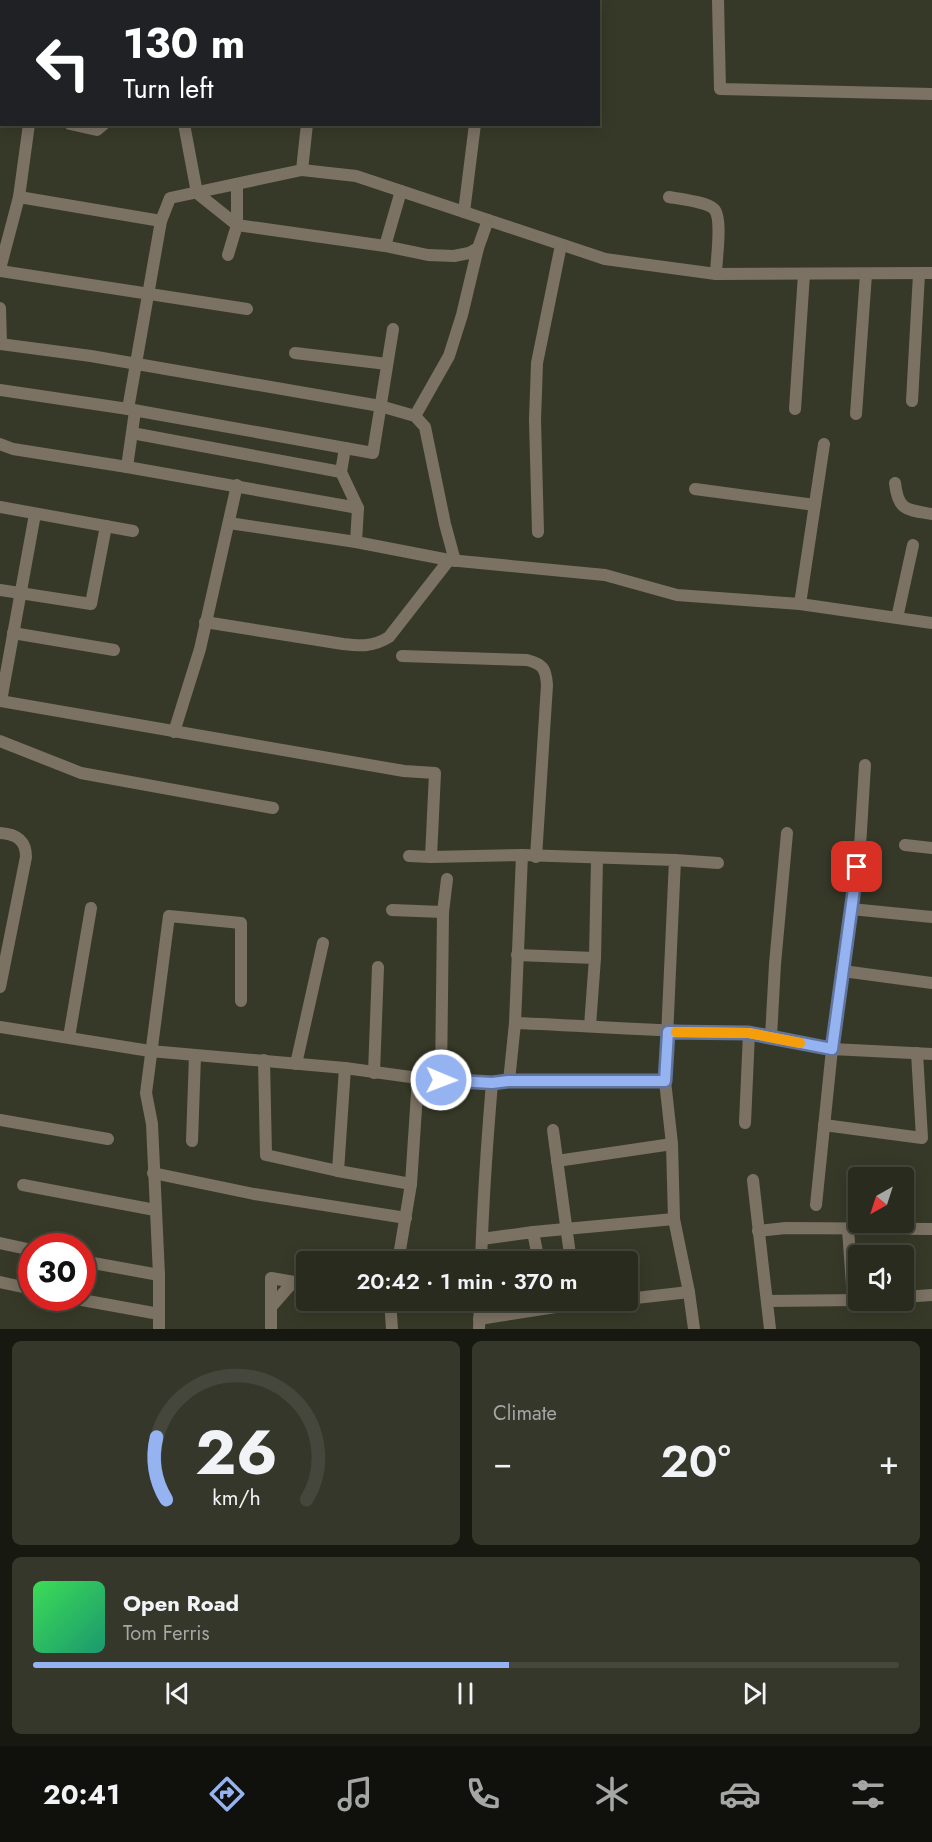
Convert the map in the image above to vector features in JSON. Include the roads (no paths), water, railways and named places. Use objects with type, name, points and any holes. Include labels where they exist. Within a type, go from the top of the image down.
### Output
[{"type":"street","points":[[718,0],[720,89],[932,94]]},
{"type":"street","points":[[29,126],[19,197],[0,270],[247,309]]},
{"type":"street","points":[[79,126],[97,130],[102,126]]},
{"type":"street","points":[[184,126],[197,193],[237,225],[385,246],[428,255],[454,256],[469,253],[478,248]]},
{"type":"street","points":[[303,170],[307,126]]},
{"type":"street","points":[[464,212],[475,126]]},
{"type":"street","points":[[127,467],[132,434],[136,364],[161,221],[170,198],[303,170],[356,176],[605,259],[716,274],[932,273]]},
{"type":"street","points":[[228,255],[237,225],[237,184]]},
{"type":"street","points":[[385,246],[400,191]]},
{"type":"street","points":[[19,197],[161,221]]},
{"type":"street","points":[[669,197],[704,204],[714,209],[719,219],[716,274]]},
{"type":"street","points":[[415,416],[448,356],[462,315],[478,248],[488,220]]},
{"type":"street","points":[[538,532],[535,420],[537,363],[561,245]]},
{"type":"street","points":[[795,409],[804,274]]},
{"type":"street","points":[[855,414],[866,274]]},
{"type":"street","points":[[912,401],[919,274]]},
{"type":"street","points":[[0,308],[0,344],[136,364],[380,406],[415,416],[425,428],[452,561]]},
{"type":"street","points":[[0,390],[132,410],[373,453],[393,329]]},
{"type":"street","points":[[295,353],[387,364]]},
{"type":"street","points":[[132,434],[341,472]]},
{"type":"street","points":[[0,444],[13,449],[237,485],[358,508]]},
{"type":"street","points":[[800,604],[824,444]]},
{"type":"street","points":[[345,448],[341,472],[358,508],[356,542]]},
{"type":"street","points":[[895,483],[896,497],[901,506],[932,514]]},
{"type":"street","points":[[174,732],[200,649],[237,485]]},
{"type":"street","points":[[695,489],[815,505]]},
{"type":"street","points":[[0,507],[133,531]]},
{"type":"street","points":[[35,514],[1,701],[404,771],[435,773],[431,857]]},
{"type":"street","points":[[229,523],[356,542],[452,561],[605,575],[677,595],[800,604],[932,623]]},
{"type":"street","points":[[0,590],[91,604],[106,526]]},
{"type":"street","points":[[897,618],[913,545]]},
{"type":"street","points":[[205,622],[365,647],[377,644],[389,637],[452,561]]},
{"type":"street","points":[[13,633],[114,650]]},
{"type":"street","points":[[402,656],[527,660],[539,663],[546,670],[536,857]]},
{"type":"street","points":[[0,741],[81,773],[273,808]]},
{"type":"street","points":[[816,1205],[832,1049],[860,847],[865,765]]},
{"type":"street","points":[[0,833],[12,834],[20,840],[26,848],[26,857],[0,987]]},
{"type":"street","points":[[771,1037],[787,833]]},
{"type":"street","points":[[905,845],[932,846]]},
{"type":"street","points":[[508,1081],[514,1023],[522,855]]},
{"type":"street","points":[[409,856],[522,855],[718,863]]},
{"type":"street","points":[[590,1026],[595,958],[597,859]]},
{"type":"street","points":[[675,860],[665,1081],[672,1144],[674,1219],[694,1329]]},
{"type":"street","points":[[441,1080],[442,912],[447,879]]},
{"type":"street","points":[[69,1037],[91,908]]},
{"type":"street","points":[[851,909],[932,917]]},
{"type":"street","points":[[392,910],[442,912]]},
{"type":"street","points":[[159,1329],[159,1275],[152,1124],[146,1094],[169,916],[241,923],[242,1000]]},
{"type":"street","points":[[296,1064],[323,943]]},
{"type":"street","points":[[518,956],[595,958]]},
{"type":"street","points":[[374,1073],[378,967]]},
{"type":"street","points":[[843,971],[932,983]]},
{"type":"street","points":[[514,1023],[668,1032],[749,1033],[832,1049],[932,1054]]},
{"type":"street","points":[[0,1027],[150,1051],[345,1068],[441,1080],[492,1083],[508,1081],[665,1081]]},
{"type":"street","points":[[745,1123],[749,1033]]},
{"type":"street","points":[[824,1125],[922,1138],[917,1053]]},
{"type":"street","points":[[192,1141],[195,1056]]},
{"type":"street","points":[[264,1060],[266,1155],[411,1184]]},
{"type":"street","points":[[338,1171],[345,1068]]},
{"type":"street","points":[[400,1251],[411,1184],[418,1078]]},
{"type":"street","points":[[481,1251],[482,1197],[486,1173],[492,1083]]},
{"type":"street","points":[[0,1120],[108,1140]]},
{"type":"street","points":[[553,1130],[570,1251]]},
{"type":"street","points":[[557,1161],[672,1144]]},
{"type":"street","points":[[153,1173],[254,1194],[406,1218]]},
{"type":"street","points":[[753,1180],[770,1329]]},
{"type":"street","points":[[23,1185],[155,1210]]},
{"type":"street","points":[[482,1239],[674,1219]]},
{"type":"street","points":[[758,1231],[786,1228],[848,1229]]},
{"type":"street","points":[[914,1229],[932,1229]]},
{"type":"street","points":[[533,1232],[537,1251]]},
{"type":"street","points":[[0,1243],[18,1247]]},
{"type":"street","points":[[96,1264],[159,1275]]},
{"type":"street","points":[[271,1329],[272,1278],[296,1282]]},
{"type":"street","points":[[0,1282],[18,1286]]},
{"type":"street","points":[[271,1307],[296,1286]]},
{"type":"street","points":[[638,1298],[689,1292]]},
{"type":"street","points":[[914,1296],[932,1295]]},
{"type":"street","points":[[768,1301],[848,1300]]},
{"type":"street","points":[[96,1303],[159,1314]]},
{"type":"street","points":[[391,1311],[392,1329]]},
{"type":"street","points":[[479,1324],[524,1311]]}]
